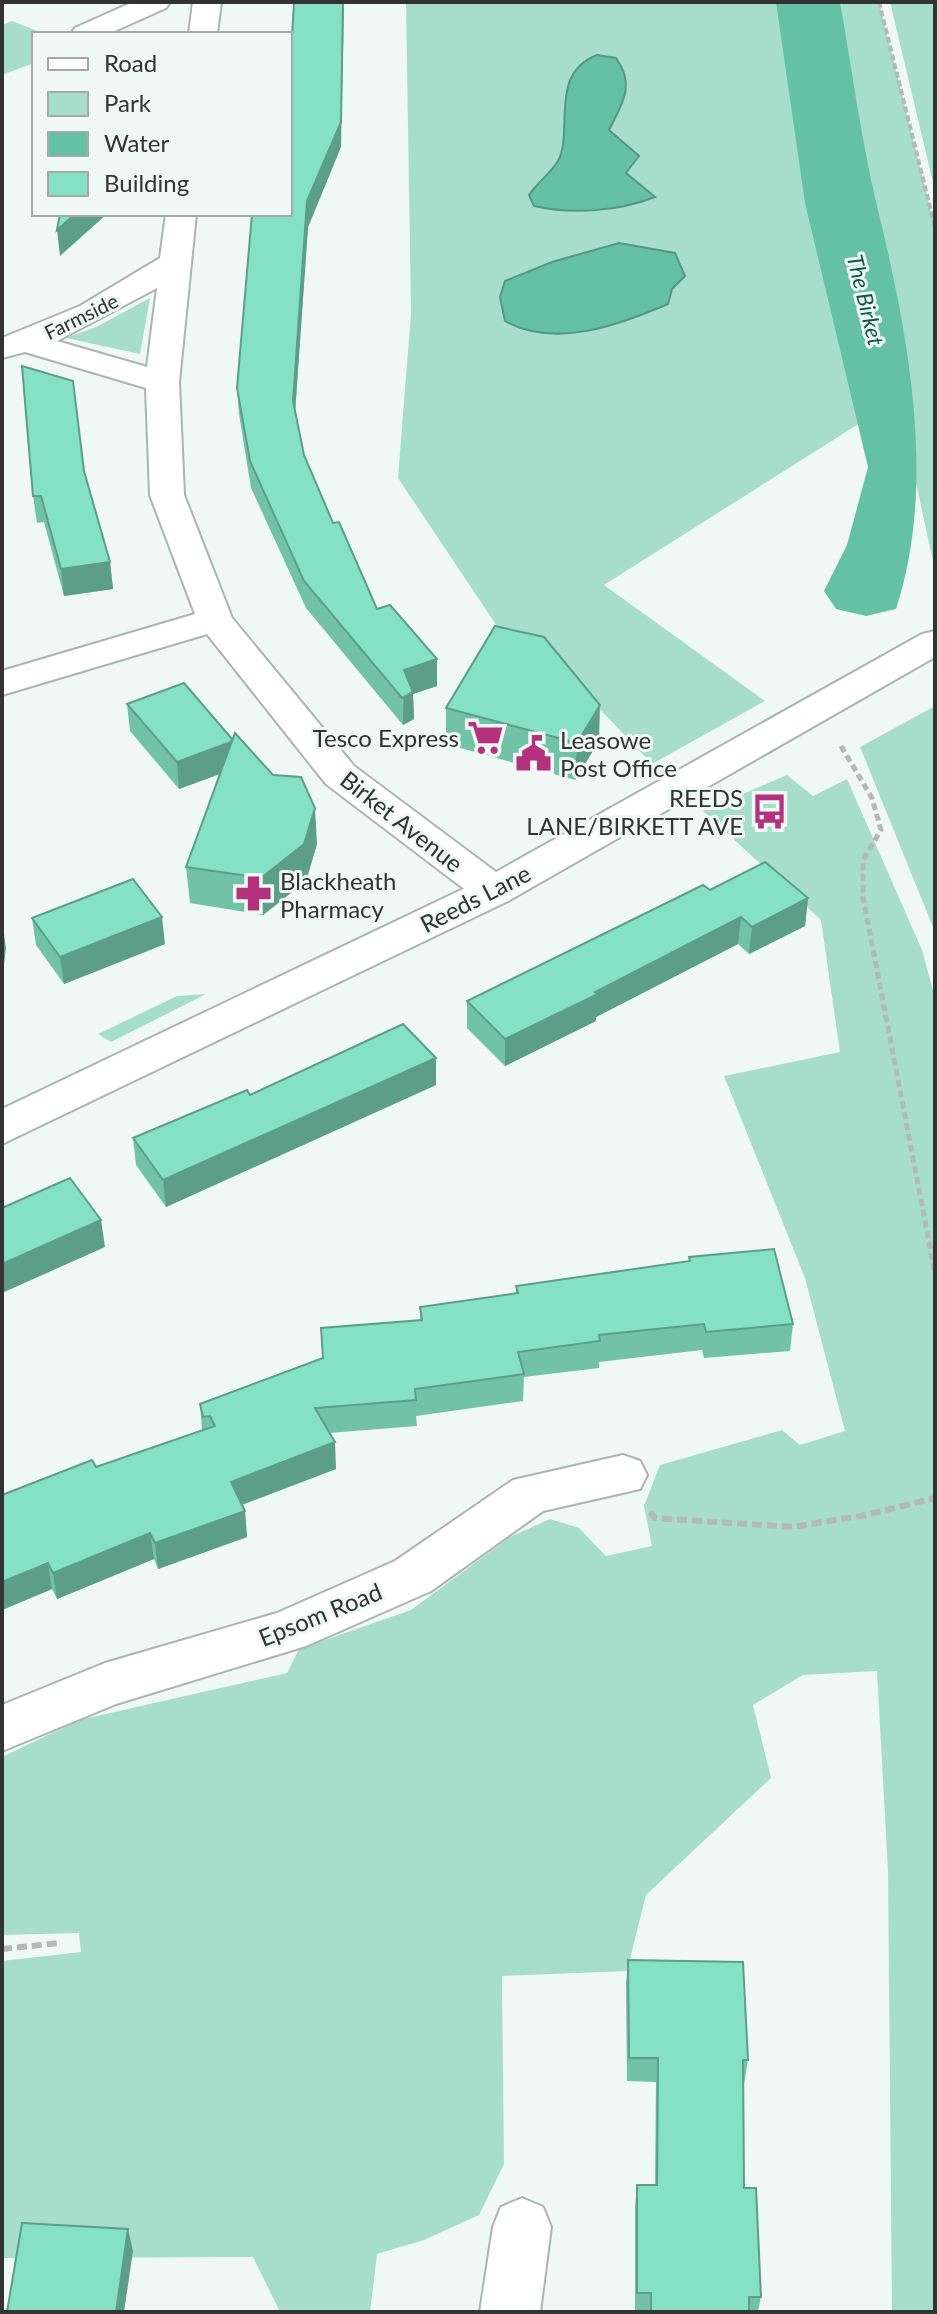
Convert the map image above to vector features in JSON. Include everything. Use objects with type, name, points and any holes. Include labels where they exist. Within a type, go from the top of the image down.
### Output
[{"type":"street","points":[[89,32],[156,2]]},
{"type":"street","points":[[203,32],[207,2]]},
{"type":"street","name":"Birket Avenue","points":[[181,216],[162,382],[167,495],[215,620],[340,775],[494,891]]},
{"type":"street","name":"Farmside","points":[[14,345],[107,307],[175,262]]},
{"type":"street","name":"Farmside","points":[[14,345],[162,382]]},
{"type":"street","points":[[2,683],[215,620]]},
{"type":"street","name":"Reeds Lane","points":[[2,1128],[494,891],[935,642]]},
{"type":"street","name":"Epsom Road","points":[[2,1729],[105,1685],[288,1631],[413,1576],[530,1494],[623,1475]]},
{"type":"street","points":[[510,2312],[522,2227]]},
{"type":"path","points":[[879,2],[935,227]]},
{"type":"path","points":[[818,707],[872,798],[881,830],[863,860],[863,897],[935,1273]]},
{"type":"path","points":[[623,1475],[655,1518],[792,1527],[866,1515],[935,1498]]},
{"type":"path","points":[[2,1949],[60,1943]]},
{"type":"green space","points":[[406,2],[879,2],[935,227],[935,570],[901,415],[879,411],[604,585],[765,701],[652,764],[558,665],[505,638],[398,478],[411,313]]},
{"type":"green space","points":[[890,2],[935,2],[935,190],[931,174]]},
{"type":"green space","points":[[12,21],[40,32],[32,32],[32,64],[2,75],[2,25]]},
{"type":"green space","points":[[150,298],[140,354],[66,338],[96,327]]},
{"type":"green space","points":[[935,706],[935,932],[860,747]]},
{"type":"green space","points":[[787,775],[813,796],[847,779],[922,950],[935,998],[935,2312],[892,2312],[888,1871],[877,1671],[803,1675],[753,1705],[771,1778],[646,1895],[627,1971],[502,1976],[504,2164],[479,2215],[424,2240],[377,2254],[370,2312],[280,2312],[253,2257],[2,2258],[2,1961],[81,1952],[79,1933],[2,1935],[2,1757],[79,1720],[287,1673],[299,1649],[411,1610],[510,1537],[550,1519],[579,1528],[606,1556],[652,1546],[644,1506],[660,1465],[782,1430],[800,1445],[845,1431],[805,1278],[724,1076],[840,1052],[821,920],[703,811]]},
{"type":"green space","points":[[206,994],[111,1042],[98,1034],[177,996]]},
{"type":"water","points":[[597,55],[616,58],[622,68],[625,94],[609,130],[639,156],[626,173],[655,197],[626,206],[596,210],[534,206],[529,195],[558,161],[562,149],[567,89],[572,75]]},
{"type":"water","points":[[619,243],[675,253],[685,276],[672,289],[668,304],[587,331],[545,333],[505,321],[500,297],[505,281],[552,262]]},
{"type":"building","points":[[294,2],[343,2],[341,122],[307,201],[293,401],[304,455],[333,523],[339,522],[377,609],[390,605],[437,659],[404,670],[413,692],[402,698],[304,581],[250,461],[237,388],[252,216],[292,216]]},
{"type":"building","points":[[60,216],[73,216],[57,230]]},
{"type":"building","points":[[22,366],[73,381],[84,471],[110,562],[61,569],[41,496],[33,496]]},
{"type":"building","points":[[495,626],[544,637],[600,705],[577,743],[446,708]]},
{"type":"building","points":[[184,683],[232,739],[177,762],[127,704]]},
{"type":"building","points":[[235,733],[273,775],[301,777],[315,808],[304,844],[261,878],[186,867]]},
{"type":"building","points":[[765,862],[808,898],[752,927],[741,917],[595,992],[598,994],[505,1039],[467,1001],[703,885],[710,890]]},
{"type":"building","points":[[133,879],[162,917],[60,957],[32,918]]},
{"type":"building","points":[[403,1024],[436,1058],[163,1180],[133,1138],[247,1090],[250,1095]]},
{"type":"building","points":[[70,1178],[101,1220],[2,1264],[2,1208]]},
{"type":"building","points":[[774,1249],[793,1324],[706,1332],[704,1324],[599,1335],[600,1341],[518,1352],[524,1374],[415,1389],[416,1400],[315,1408],[335,1442],[231,1482],[245,1511],[155,1543],[150,1533],[53,1573],[48,1563],[2,1582],[2,1495],[92,1460],[96,1467],[215,1426],[210,1416],[203,1417],[200,1404],[323,1358],[321,1328],[422,1320],[420,1307],[518,1293],[516,1286],[690,1261],[689,1257]]},
{"type":"building","points":[[628,1960],[743,1962],[748,2060],[743,2060],[744,2188],[756,2188],[761,2297],[749,2297],[749,2312],[651,2312],[651,2293],[637,2293],[637,2185],[657,2185],[658,2058],[629,2058]]},
{"type":"building","points":[[22,2223],[128,2229],[116,2312],[7,2312]]},
{"type":"waterway","name":"The Birket","points":[[808,2],[841,203],[908,467],[888,545],[866,591]]},
{"type":"place","name":"Tesco Express","points":[[485,737]]},
{"type":"place","name":"Leasowe Post Office","points":[[534,753]]},
{"type":"place","name":"REEDS LANE/BIRKETT AVE","points":[[769,811]]},
{"type":"place","name":"Blackheath Pharmacy","points":[[254,894]]}]
